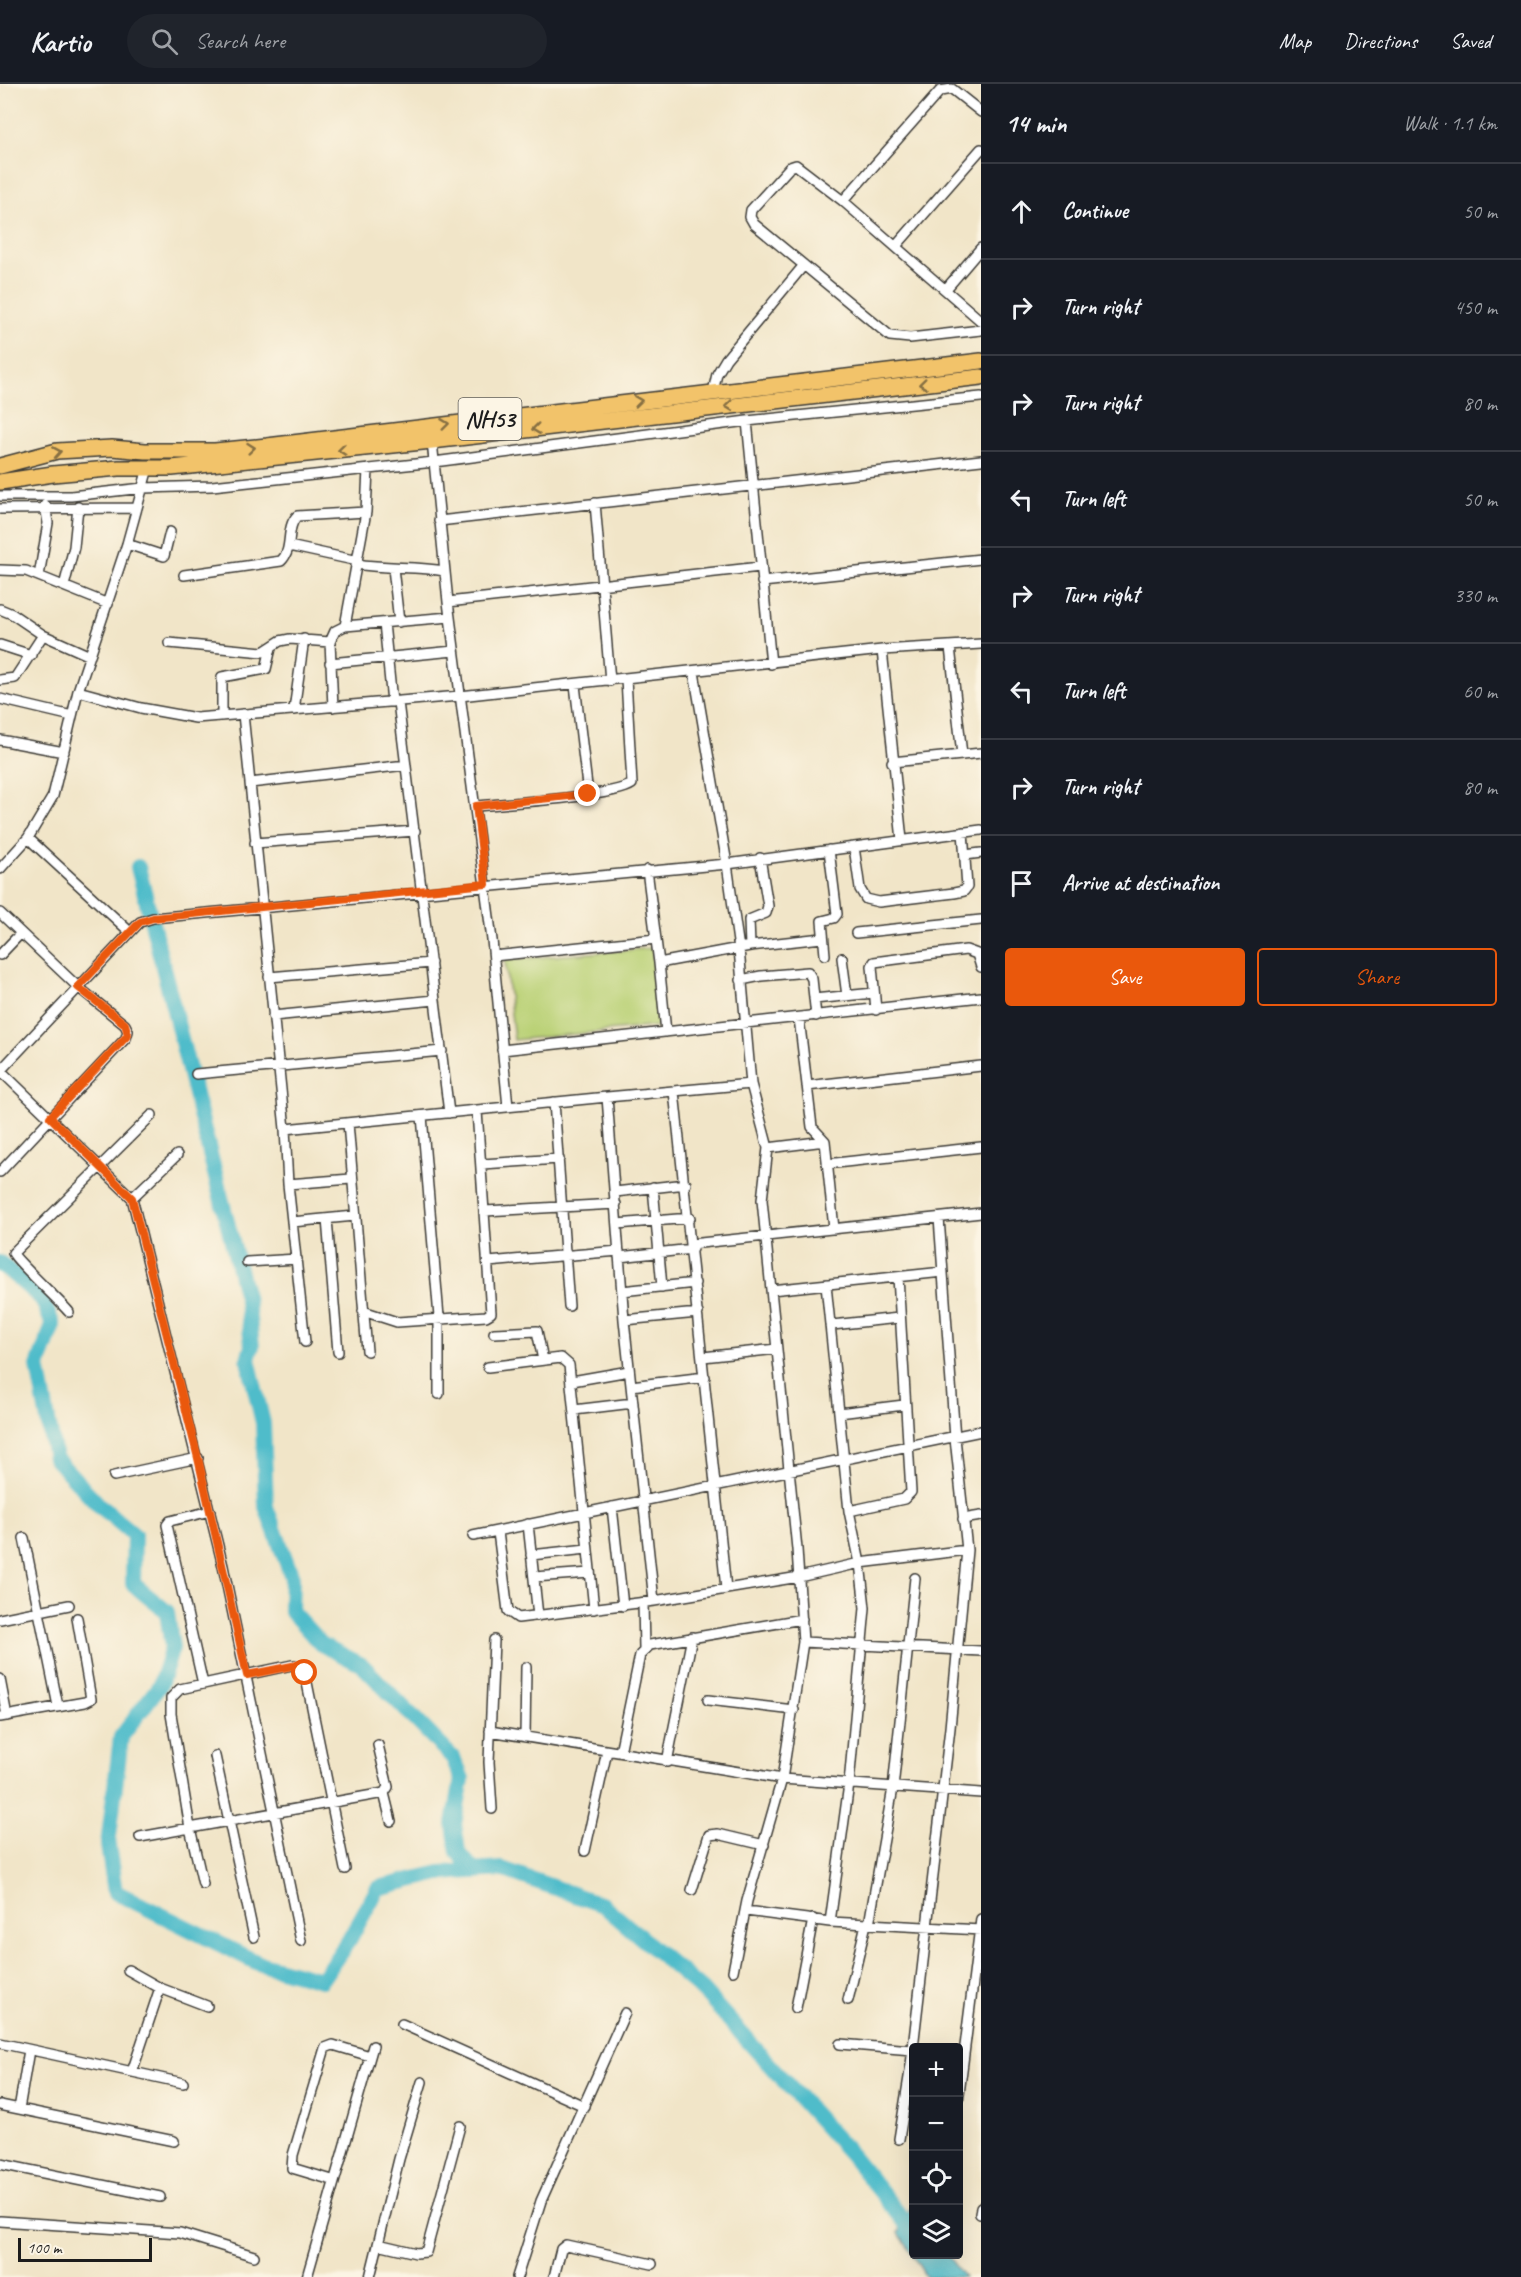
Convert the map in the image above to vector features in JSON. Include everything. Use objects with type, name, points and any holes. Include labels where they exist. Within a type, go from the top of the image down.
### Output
[{"type":"highway","name":"NH53","points":[[0,466],[57,451],[112,448],[145,451],[215,451],[981,361]]},
{"type":"highway","name":"NH53","points":[[0,482],[53,474],[148,468],[432,441],[981,377]]},
{"type":"street","points":[[843,201],[940,91],[952,89],[981,112]]},
{"type":"street","points":[[896,246],[981,148]]},
{"type":"street","points":[[981,321],[843,201],[794,165],[753,207],[750,217],[754,224],[890,336],[910,338],[981,330]]},
{"type":"street","points":[[946,289],[981,248]]},
{"type":"street","points":[[713,392],[717,374],[726,359],[804,265]]},
{"type":"street","points":[[0,496],[81,495],[143,488],[212,486],[434,462],[747,421],[981,397]]},
{"type":"street","points":[[747,421],[771,664]]},
{"type":"street","points":[[432,441],[448,602],[486,884],[508,1107]]},
{"type":"street","points":[[439,521],[981,460]]},
{"type":"street","points":[[0,869],[28,838],[53,796],[78,691],[127,544],[148,468]]},
{"type":"street","points":[[345,626],[366,512],[368,469]]},
{"type":"street","points":[[39,576],[48,530],[46,508],[42,496]]},
{"type":"street","points":[[595,503],[610,681]]},
{"type":"street","points":[[64,586],[74,547],[78,507]]},
{"type":"street","points":[[0,508],[137,508]]},
{"type":"street","points":[[184,575],[275,562],[284,558],[292,521],[297,516],[366,512]]},
{"type":"street","points":[[127,544],[164,556],[170,532]]},
{"type":"street","points":[[288,546],[357,563],[393,568],[414,566],[445,571]]},
{"type":"street","points":[[762,582],[981,559]]},
{"type":"street","points":[[448,602],[760,567]]},
{"type":"street","points":[[0,570],[16,568],[108,604]]},
{"type":"street","points":[[393,568],[399,622]]},
{"type":"street","points":[[0,609],[12,614],[43,635],[90,656]]},
{"type":"street","points":[[333,707],[330,642],[335,631],[345,626],[450,617]]},
{"type":"street","points":[[384,623],[386,657],[406,765],[415,831],[449,1113]]},
{"type":"street","points":[[0,681],[15,678],[43,635]]},
{"type":"street","points":[[169,643],[263,652],[284,640],[304,639],[330,642]]},
{"type":"street","points":[[294,710],[304,639]]},
{"type":"street","points":[[78,691],[141,708],[196,718],[575,685],[882,650],[981,644]]},
{"type":"street","points":[[0,645],[31,655]]},
{"type":"street","points":[[950,647],[962,755]]},
{"type":"street","points":[[222,716],[222,677],[266,669],[272,648]]},
{"type":"street","points":[[882,650],[902,840]]},
{"type":"street","points":[[330,663],[454,651]]},
{"type":"street","points":[[694,672],[727,864],[739,950],[751,1084],[768,1148],[762,1200],[789,1469],[803,1642],[782,1779],[746,1911],[734,1971]]},
{"type":"street","points":[[476,806],[588,794],[626,788],[632,784],[626,679]]},
{"type":"street","points":[[575,685],[588,794]]},
{"type":"street","points":[[0,699],[72,716]]},
{"type":"street","points":[[243,714],[260,906],[285,1129],[288,1184],[305,1342]]},
{"type":"street","points":[[0,740],[64,752]]},
{"type":"street","points":[[892,762],[981,753]]},
{"type":"street","points":[[250,783],[406,765]]},
{"type":"street","points":[[301,1941],[247,1675],[198,1458],[132,1198],[100,1164],[0,1071],[140,922],[153,918],[486,884],[727,864],[981,830]]},
{"type":"street","points":[[255,843],[415,831]]},
{"type":"street","points":[[854,847],[860,889],[866,899],[872,901],[964,891],[968,881],[963,832]]},
{"type":"street","points":[[28,838],[130,932]]},
{"type":"street","points":[[825,955],[822,921],[837,917],[829,850]]},
{"type":"street","points":[[965,855],[981,853]]},
{"type":"street","points":[[750,946],[749,920],[768,910],[760,858]]},
{"type":"street","points":[[647,870],[666,1032]]},
{"type":"street","points":[[0,913],[78,987],[125,1024],[128,1035],[0,1172]]},
{"type":"street","points":[[856,933],[981,920]]},
{"type":"street","points":[[0,955],[21,933]]},
{"type":"street","points":[[659,963],[739,950],[750,946],[822,938]]},
{"type":"street","points":[[494,956],[656,939]]},
{"type":"street","points":[[876,1010],[872,966],[878,961],[966,950],[977,954],[981,967]]},
{"type":"street","points":[[842,958],[847,996]]},
{"type":"street","points":[[269,977],[431,963]]},
{"type":"street","points":[[741,980],[770,974],[811,973],[816,1017]]},
{"type":"street","points":[[814,999],[874,993]]},
{"type":"street","points":[[502,1050],[981,997]]},
{"type":"street","points":[[273,1016],[435,1000]]},
{"type":"street","points":[[799,1018],[812,1127],[825,1141],[834,1229]]},
{"type":"street","points":[[196,1074],[442,1051]]},
{"type":"street","points":[[807,1086],[981,1066]]},
{"type":"street","points":[[285,1129],[751,1084]]},
{"type":"street","points":[[674,1091],[690,1218],[726,1589]]},
{"type":"street","points":[[607,1097],[624,1320],[654,1601]]},
{"type":"street","points":[[554,1102],[569,1306]]},
{"type":"street","points":[[363,1311],[397,1322],[439,1317],[486,1316],[491,1313],[477,1111]]},
{"type":"street","points":[[69,1312],[36,1276],[15,1259],[13,1253],[100,1164],[152,1115]]},
{"type":"street","points":[[422,1116],[439,1317],[439,1394]]},
{"type":"street","points":[[348,1123],[367,1351]]},
{"type":"street","points":[[768,1148],[825,1141]]},
{"type":"street","points":[[827,1164],[981,1147]]},
{"type":"street","points":[[132,1198],[177,1155]]},
{"type":"street","points":[[482,1164],[559,1159]]},
{"type":"street","points":[[288,1184],[351,1179]]},
{"type":"street","points":[[615,1192],[686,1184]]},
{"type":"street","points":[[653,1187],[662,1287]]},
{"type":"street","points":[[485,1211],[616,1204]]},
{"type":"street","points":[[488,1262],[566,1255],[659,1252],[766,1236],[981,1213]]},
{"type":"street","points":[[292,1222],[355,1216]]},
{"type":"street","points":[[617,1224],[690,1218]]},
{"type":"street","points":[[913,2043],[967,1550],[955,1438],[939,1218]]},
{"type":"street","points":[[327,1219],[338,1352]]},
{"type":"street","points":[[248,1262],[297,1259]]},
{"type":"street","points":[[771,1290],[943,1272]]},
{"type":"street","points":[[849,1511],[909,1496],[912,1485],[904,1405],[898,1277]]},
{"type":"street","points":[[622,1291],[695,1283]]},
{"type":"street","points":[[826,1285],[832,1325],[849,1511],[860,1563],[865,1608],[849,1784],[830,1922]]},
{"type":"street","points":[[624,1320],[698,1312]]},
{"type":"street","points":[[832,1325],[899,1318]]},
{"type":"street","points":[[494,1333],[537,1331],[543,1360]]},
{"type":"street","points":[[703,1357],[777,1349]]},
{"type":"street","points":[[488,1367],[561,1358],[567,1360],[572,1381],[594,1609]]},
{"type":"street","points":[[572,1381],[629,1371]]},
{"type":"street","points":[[631,1386],[705,1377]]},
{"type":"street","points":[[574,1410],[633,1403]]},
{"type":"street","points":[[840,1413],[904,1405]]},
{"type":"street","points":[[473,1536],[715,1484],[981,1431]]},
{"type":"street","points":[[114,1476],[198,1458]]},
{"type":"street","points":[[612,1507],[623,1606]]},
{"type":"street","points":[[203,1684],[166,1527],[170,1521],[210,1511]]},
{"type":"street","points":[[963,1519],[981,1516]]},
{"type":"street","points":[[528,1524],[538,1616]]},
{"type":"street","points":[[498,1532],[508,1611],[518,1618],[643,1603],[799,1577],[860,1563],[967,1550]]},
{"type":"street","points":[[24,1538],[58,1706]]},
{"type":"street","points":[[531,1555],[587,1549]]},
{"type":"street","points":[[534,1577],[590,1573]]},
{"type":"street","points":[[848,2000],[867,1924],[893,1788],[915,1578]]},
{"type":"street","points":[[643,1603],[644,1649]]},
{"type":"street","points":[[0,1619],[69,1605]]},
{"type":"street","points":[[0,1679],[3,1716],[85,1702],[91,1699],[77,1618]]},
{"type":"street","points":[[620,1752],[640,1655],[644,1649],[650,1645],[801,1619]]},
{"type":"street","points":[[667,1762],[692,1637]]},
{"type":"street","points":[[492,1809],[490,1731],[494,1640]]},
{"type":"street","points":[[803,1642],[981,1651]]},
{"type":"street","points":[[203,1884],[190,1828],[171,1714],[171,1698],[180,1689],[292,1665],[303,1668],[345,1869]]},
{"type":"street","points":[[525,1737],[526,1667]]},
{"type":"street","points":[[708,1700],[794,1710]]},
{"type":"street","points":[[490,1731],[667,1762],[782,1779],[981,1793]]},
{"type":"street","points":[[140,1837],[384,1793],[388,1787],[378,1744]]},
{"type":"street","points":[[585,1851],[607,1751]]},
{"type":"street","points":[[215,1756],[254,1937]]},
{"type":"street","points":[[384,1793],[391,1821]]},
{"type":"street","points":[[692,1890],[709,1835],[718,1834],[764,1845]]},
{"type":"street","points":[[746,1911],[830,1922],[980,1930]]},
{"type":"street","points":[[796,2008],[813,1919]]},
{"type":"street","points":[[959,2097],[981,1919]]},
{"type":"street","points":[[128,1970],[160,1988],[207,2006]]},
{"type":"street","points":[[132,2072],[160,1988]]},
{"type":"street","points":[[517,2277],[541,2201],[625,2013]]},
{"type":"street","points":[[402,2024],[584,2106]]},
{"type":"street","points":[[0,2043],[183,2083]]},
{"type":"street","points":[[840,2044],[909,2050]]},
{"type":"street","points":[[307,2277],[332,2180],[371,2051],[333,2045],[325,2048],[293,2155],[292,2168],[332,2180]]},
{"type":"street","points":[[19,2109],[29,2050]]},
{"type":"street","points":[[898,2139],[909,2069]]},
{"type":"street","points":[[371,2277],[422,2082]]},
{"type":"street","points":[[0,2105],[174,2141]]},
{"type":"street","points":[[378,2244],[417,2253],[426,2252],[460,2126]]},
{"type":"street","points":[[0,2164],[160,2197]]},
{"type":"street","points":[[0,2221],[180,2233],[254,2256]]},
{"type":"street","points":[[554,2277],[561,2248],[566,2245],[652,2264]]},
{"type":"green space","points":[[652,948],[659,1026],[514,1040],[505,960]]},
{"type":"water","points":[[909,2210],[909,2249],[899,2233]]},
{"type":"water","points":[[915,2259],[950,2259],[964,2277],[926,2277]]},
{"type":"waterway","points":[[138,867],[247,1301],[252,1346],[248,1359],[263,1423],[266,1507],[292,1577],[291,1611],[321,1644],[362,1665],[453,1758],[462,1779],[454,1824],[458,1852],[474,1871]]},
{"type":"waterway","points":[[0,1263],[42,1299],[53,1325],[38,1366],[55,1458],[99,1505],[134,1535],[133,1584],[167,1612],[172,1648],[160,1685],[121,1737],[108,1845],[115,1892],[258,1963],[321,1980],[349,1940],[378,1888],[440,1873],[502,1869],[603,1905],[702,1990],[851,2155],[909,2227]]},
{"type":"route","points":[[305,1673],[300,1666],[292,1665],[247,1675],[198,1458],[132,1198],[50,1117],[128,1035],[125,1024],[78,987],[140,922],[153,918],[486,884],[476,806],[588,794]]}]
